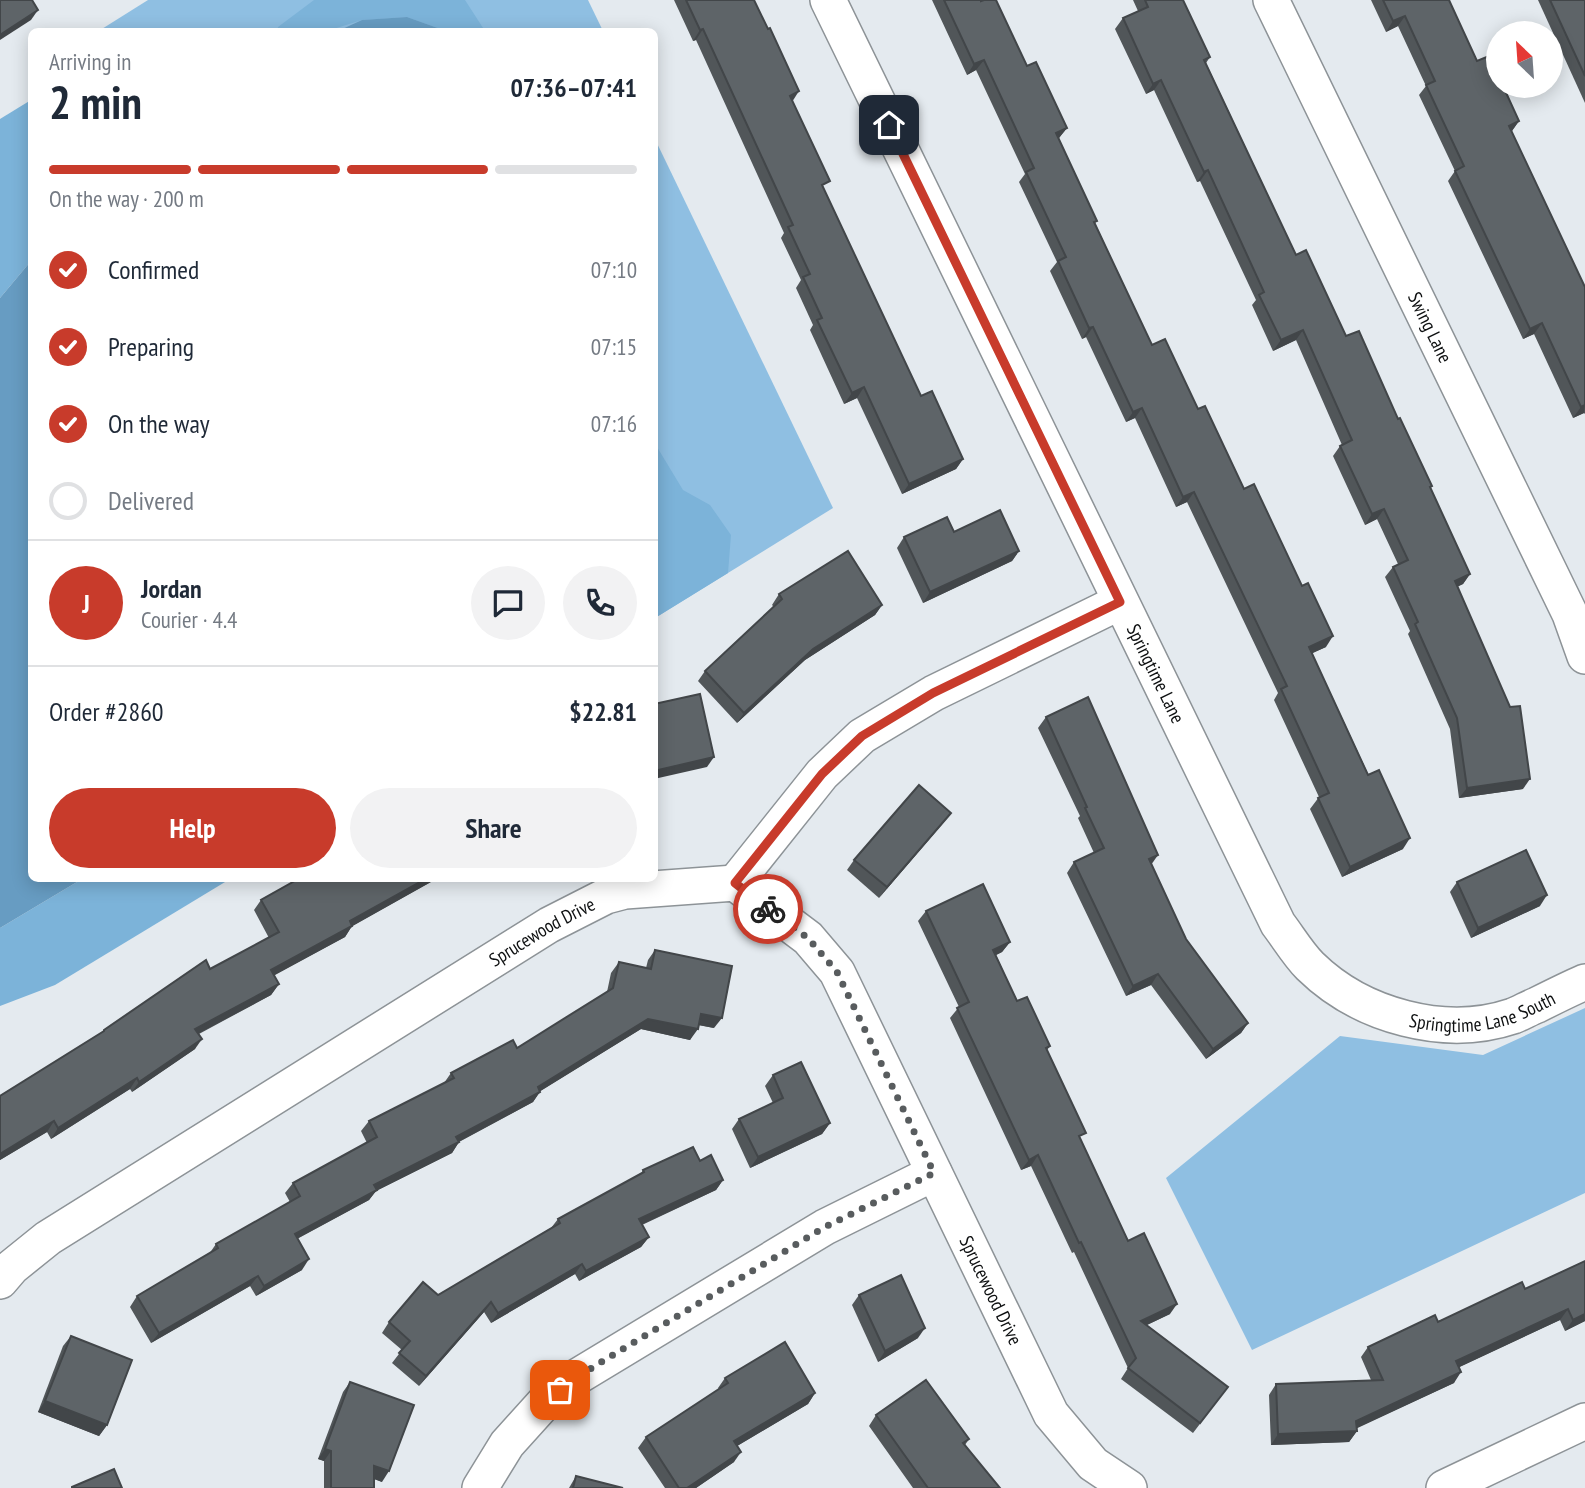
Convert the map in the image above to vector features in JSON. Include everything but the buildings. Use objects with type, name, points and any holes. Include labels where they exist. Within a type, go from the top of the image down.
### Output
[{"type":"street","name":"Springtime Lane","points":[[828,0],[1278,924],[1309,965],[1337,988],[1363,1004],[1379,1009]]},
{"type":"street","name":"Swing Lane","points":[[1271,0],[1570,614],[1585,656]]},
{"type":"street","points":[[735,883],[822,774],[862,736],[933,693],[1120,602]]},
{"type":"street","name":"Sprucewood Drive","points":[[0,1281],[12,1267],[48,1238],[549,925],[606,896],[625,891],[735,883],[808,938],[837,972],[1051,1414],[1093,1464],[1129,1488]]},
{"type":"street","name":"Springtime Lane South","points":[[1379,1009],[1402,1018],[1454,1025],[1478,1023],[1513,1016],[1585,982]]},
{"type":"street","points":[[480,1488],[507,1444],[544,1403],[575,1378],[825,1227],[934,1173]]},
{"type":"street","points":[[1444,1488],[1585,1422]]},
{"type":"shaded area","points":[[148,0],[588,0],[602,28],[103,28]]},
{"type":"shaded area","points":[[314,0],[465,0],[483,28],[438,28],[407,17],[362,20],[337,28],[278,27]]},
{"type":"shaded area","points":[[407,17],[438,28],[345,28],[362,20]]},
{"type":"shaded area","points":[[28,102],[28,265],[0,298],[0,119]]},
{"type":"shaded area","points":[[658,145],[833,508],[658,616]]},
{"type":"shaded area","points":[[28,265],[28,882],[77,882],[0,928],[0,298]]},
{"type":"shaded area","points":[[658,449],[683,490],[710,505],[731,535],[728,573],[658,616]]},
{"type":"shaded area","points":[[77,882],[225,882],[55,985],[0,1006],[0,928]]},
{"type":"shaded area","points":[[1585,1008],[1585,1193],[1252,1350],[1166,1178],[1340,1036],[1483,1055]]},
{"type":"way so far","points":[[560,1390],[575,1378],[825,1227],[934,1173],[837,972],[808,938],[768,909]]},
{"type":"route","points":[[768,909],[735,883],[822,774],[862,736],[933,693],[1120,602],[889,125]]}]
